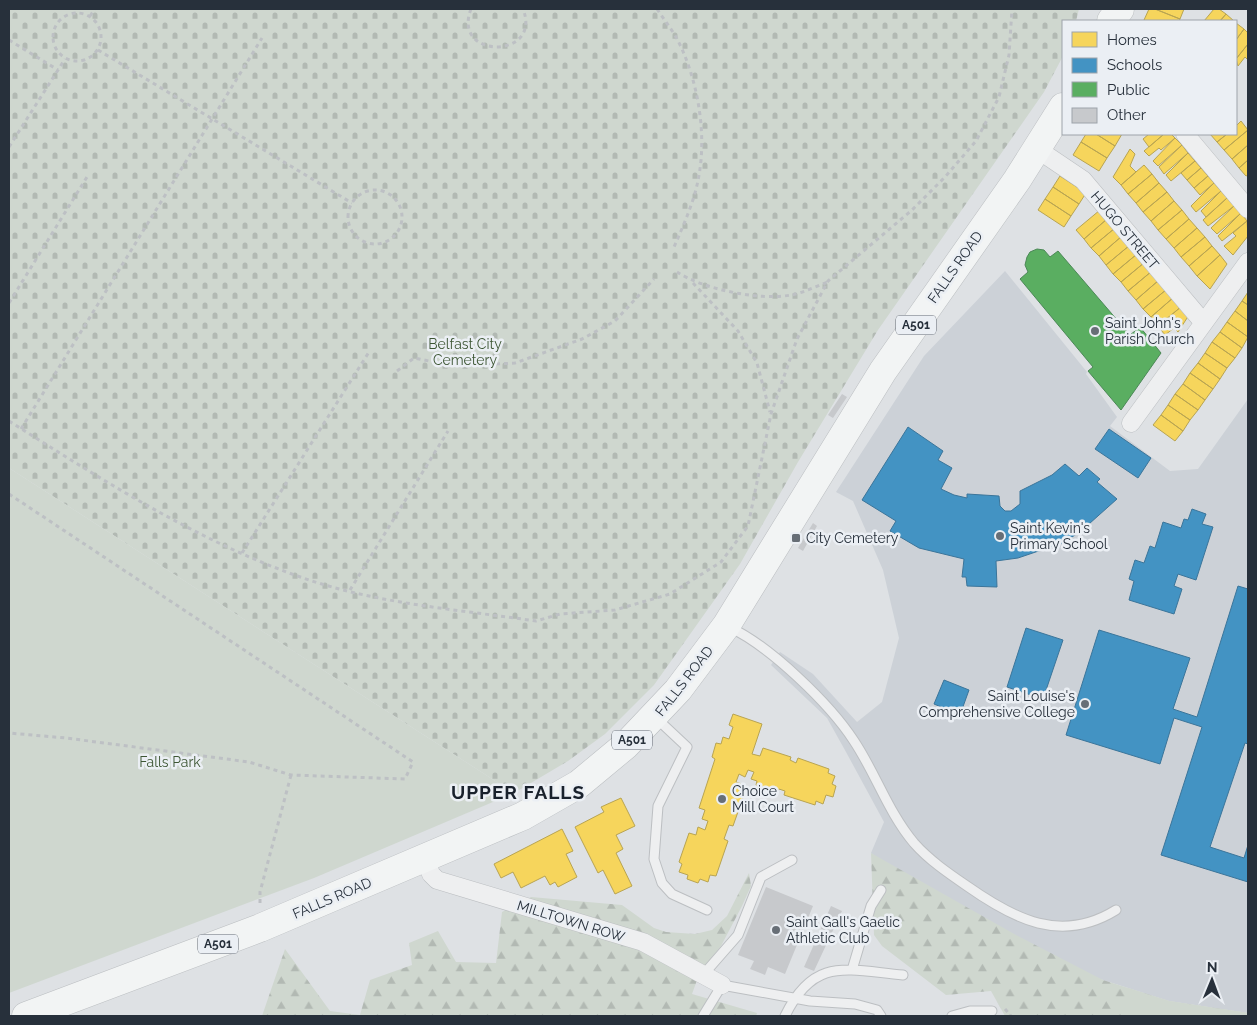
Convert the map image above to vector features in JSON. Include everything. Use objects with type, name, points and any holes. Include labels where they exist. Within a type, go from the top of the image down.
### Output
[{"type":"main road","points":[[1112,20],[1120,9]]},
{"type":"main road","name":"FALLS ROAD","points":[[26,1016],[260,928],[523,816],[559,797],[598,770],[655,717],[726,626],[884,371],[1037,149],[1062,109]]},
{"type":"street","points":[[1186,135],[1248,209]]},
{"type":"street","name":"HUGO STREET","points":[[1037,149],[1083,180],[1203,322]]},
{"type":"street","points":[[1131,423],[1248,262]]},
{"type":"street","name":"MILLTOWN ROW","points":[[425,858],[432,874],[437,880],[642,942],[722,985]]},
{"type":"lane","points":[[726,626],[741,633],[770,655],[830,710],[854,741],[895,816],[914,843],[937,866],[993,904],[1030,923],[1060,926],[1099,921],[1116,910]]},
{"type":"lane","points":[[655,717],[687,747],[658,806],[654,859],[662,883],[672,894],[707,910]]},
{"type":"lane","points":[[704,975],[738,936],[761,877],[792,860]]},
{"type":"lane","points":[[852,970],[872,906],[881,890]]},
{"type":"lane","points":[[785,1016],[794,998],[811,979],[838,969],[903,975]]},
{"type":"lane","points":[[702,1016],[722,985],[794,998],[855,1004],[877,1010],[881,1016]]},
{"type":"lane","points":[[952,1016],[970,1011],[992,1010]]},
{"type":"path","points":[[90,16],[95,9]]},
{"type":"path","points":[[471,9],[469,23],[476,39],[492,48],[501,48],[517,40],[523,32],[526,23],[523,9]]},
{"type":"path","points":[[657,9],[676,38],[689,69],[698,108],[701,139],[700,174],[690,209],[674,247]]},
{"type":"path","points":[[693,282],[746,295],[790,295],[828,281],[912,210],[976,141],[999,97],[1009,55],[1012,9]]},
{"type":"path","points":[[83,13],[90,16],[100,29],[102,38],[98,50],[89,59],[81,62],[65,59],[59,54],[53,40],[56,25],[68,14],[83,13]]},
{"type":"path","points":[[21,429],[262,38]]},
{"type":"path","points":[[9,40],[58,70]]},
{"type":"path","points":[[98,50],[352,203]]},
{"type":"path","points":[[9,147],[65,59]]},
{"type":"path","points":[[9,303],[87,177]]},
{"type":"path","points":[[374,190],[390,194],[401,208],[403,217],[397,234],[382,244],[372,244],[356,237],[348,220],[352,203],[365,192],[374,190]]},
{"type":"path","points":[[677,272],[693,282],[720,309],[738,331],[757,363],[771,414]]},
{"type":"path","points":[[396,371],[414,358],[439,363],[479,365],[515,362],[582,339],[615,321],[654,279]]},
{"type":"path","points":[[9,421],[92,474],[242,553],[310,580],[377,597],[536,622],[560,614],[615,610],[670,594],[720,562],[748,526],[771,414],[797,339],[828,281]]},
{"type":"path","points":[[242,553],[369,352]]},
{"type":"path","points":[[350,590],[448,431]]},
{"type":"path","points":[[9,494],[412,762],[405,780],[290,775],[249,762],[66,738],[9,734]]},
{"type":"path","points":[[260,903],[260,892],[290,775]]},
{"type":"shaded area","name":"Saint Louise's Comprehensive College","points":[[1005,271],[1087,372],[1086,374],[1117,417],[1110,426],[1170,471],[1198,469],[1248,399],[1248,1013],[1169,1001],[1015,952],[946,911],[871,853],[884,822],[827,718],[771,665],[780,652],[813,674],[857,722],[882,702],[899,638],[883,570],[853,501],[836,492],[924,356]]},
{"type":"green space","name":"Belfast City Cemetery","points":[[9,9],[1079,9],[1076,20],[1062,20],[1062,58],[1044,92],[878,330],[798,462],[740,564],[654,685],[605,734],[568,761],[514,793],[9,468]]},
{"type":"green space","name":"Falls Park","points":[[9,468],[514,793],[314,878],[9,993]]},
{"type":"green space","points":[[871,853],[1016,935],[1103,980],[1169,1001],[1248,1013],[1248,1016],[1005,1016],[991,991],[946,995],[882,946],[874,935]]},
{"type":"green space","points":[[749,873],[751,886],[742,906],[721,946],[700,972],[692,994],[757,1013],[756,1016],[262,1016],[285,949],[330,1011],[360,1015],[370,980],[412,965],[409,943],[438,931],[456,962],[496,963],[502,912],[531,897],[622,905],[654,928],[666,932],[695,934],[712,930],[727,916]]},
{"type":"green space","points":[[1128,988],[1169,1001],[1248,1013],[1248,1016],[1128,1016]]},
{"type":"building: Homes","points":[[1149,9],[1155,9],[1180,19],[1180,20],[1144,20]]},
{"type":"building: Homes","points":[[1155,9],[1184,9],[1180,19]]},
{"type":"building: Homes","points":[[1214,9],[1219,9],[1226,14],[1221,20],[1205,20]]},
{"type":"building: Homes","points":[[1226,14],[1233,20],[1221,20]]},
{"type":"building: Homes","points":[[1237,24],[1244,29],[1237,39]]},
{"type":"building: Homes","points":[[1244,29],[1248,33],[1248,44],[1237,58],[1237,39]]},
{"type":"building: Homes","points":[[1248,44],[1248,60],[1245,57],[1238,66],[1237,58]]},
{"type":"building: Homes","points":[[1241,121],[1248,130],[1224,150],[1217,142],[1226,135],[1237,135],[1237,125]]},
{"type":"building: Homes","points":[[1248,130],[1248,145],[1232,159],[1224,150]]},
{"type":"building: Homes","points":[[1085,135],[1098,135],[1115,146],[1107,158],[1081,142]]},
{"type":"building: Homes","points":[[1098,135],[1121,135],[1115,146]]},
{"type":"building: Homes","points":[[1148,135],[1163,135],[1149,147],[1143,139]]},
{"type":"building: Homes","points":[[1163,135],[1172,135],[1175,138],[1161,150],[1159,148],[1149,156],[1144,151]]},
{"type":"building: Homes","points":[[1211,135],[1226,135],[1217,142]]},
{"type":"building: Homes","points":[[1175,138],[1182,145],[1158,166],[1153,161]]},
{"type":"building: Homes","points":[[1081,142],[1107,158],[1099,171],[1073,155]]},
{"type":"building: Homes","points":[[1182,145],[1188,153],[1164,174],[1159,167]]},
{"type":"building: Homes","points":[[1248,145],[1248,160],[1239,168],[1232,159]]},
{"type":"building: Homes","points":[[1130,149],[1135,154],[1130,166],[1136,172],[1121,185],[1113,177]]},
{"type":"building: Homes","points":[[1188,153],[1195,161],[1171,181],[1166,175]]},
{"type":"building: Homes","points":[[1248,160],[1248,175],[1246,176],[1239,168]]},
{"type":"building: Homes","points":[[1195,161],[1201,168],[1187,180],[1181,173]]},
{"type":"building: Homes","points":[[1144,165],[1152,174],[1128,194],[1121,185]]},
{"type":"building: Homes","points":[[1201,168],[1208,176],[1194,188],[1187,180]]},
{"type":"building: Homes","points":[[1152,174],[1159,183],[1136,203],[1128,194]]},
{"type":"building: Homes","points":[[1060,176],[1086,193],[1079,204],[1053,187]]},
{"type":"building: Homes","points":[[1208,176],[1214,183],[1200,195],[1194,188]]},
{"type":"building: Homes","points":[[1159,183],[1167,192],[1143,212],[1136,203]]},
{"type":"building: Homes","points":[[1214,183],[1221,191],[1196,212],[1191,206]]},
{"type":"building: Homes","points":[[1053,187],[1079,204],[1071,216],[1045,199]]},
{"type":"building: Homes","points":[[1221,191],[1227,198],[1206,217],[1201,211]]},
{"type":"building: Homes","points":[[1167,192],[1174,201],[1151,221],[1143,212]]},
{"type":"building: Homes","points":[[1227,198],[1234,206],[1208,226],[1203,220]]},
{"type":"building: Homes","points":[[1045,199],[1071,216],[1064,227],[1038,210]]},
{"type":"building: Homes","points":[[1174,201],[1182,210],[1158,230],[1151,221]]},
{"type":"building: Homes","points":[[1234,206],[1241,213],[1217,234],[1211,228]]},
{"type":"building: Homes","points":[[1100,210],[1107,219],[1084,239],[1076,230]]},
{"type":"building: Homes","points":[[1182,210],[1189,219],[1166,239],[1158,230]]},
{"type":"building: Homes","points":[[1241,213],[1247,221],[1222,241],[1218,236]]},
{"type":"building: Homes","points":[[1107,219],[1115,228],[1091,248],[1084,239]]},
{"type":"building: Homes","points":[[1189,219],[1197,228],[1174,248],[1166,239]]},
{"type":"building: Homes","points":[[1247,221],[1248,236],[1233,255],[1224,246],[1236,236],[1233,233]]},
{"type":"building: Homes","points":[[1115,228],[1122,236],[1099,256],[1091,248]]},
{"type":"building: Homes","points":[[1197,228],[1205,237],[1181,257],[1174,248]]},
{"type":"building: Homes","points":[[1122,236],[1130,245],[1106,265],[1099,256]]},
{"type":"building: Homes","points":[[1205,237],[1212,246],[1189,266],[1181,257]]},
{"type":"building: Homes","points":[[1130,245],[1137,254],[1113,274],[1106,265]]},
{"type":"building: Homes","points":[[1212,246],[1220,255],[1197,276],[1189,266]]},
{"type":"building: Homes","points":[[1137,254],[1145,262],[1121,282],[1113,274]]},
{"type":"building: Homes","points":[[1220,255],[1227,264],[1210,289],[1197,276]]},
{"type":"building: Homes","points":[[1145,262],[1152,271],[1128,291],[1121,282]]},
{"type":"building: Homes","points":[[1152,271],[1159,280],[1136,300],[1128,291]]},
{"type":"building: Homes","points":[[1159,280],[1167,289],[1143,309],[1136,300]]},
{"type":"building: Homes","points":[[1167,289],[1174,297],[1151,317],[1143,309]]},
{"type":"building: Homes","points":[[1248,292],[1248,305],[1242,301]]},
{"type":"building: Homes","points":[[1174,297],[1182,306],[1158,326],[1151,317]]},
{"type":"building: Homes","points":[[1242,301],[1248,305],[1248,321],[1235,311]]},
{"type":"building: Homes","points":[[1182,306],[1189,315],[1178,332],[1174,328],[1165,335],[1158,326]]},
{"type":"building: Homes","points":[[1235,311],[1248,321],[1248,337],[1227,322]]},
{"type":"building: Homes","points":[[1227,322],[1248,337],[1242,348],[1220,332]]},
{"type":"building: Homes","points":[[1220,332],[1242,348],[1235,358],[1212,342]]},
{"type":"building: Homes","points":[[1212,342],[1235,358],[1227,368],[1205,353]]},
{"type":"building: Homes","points":[[1205,353],[1227,368],[1220,379],[1198,363]]},
{"type":"building: Homes","points":[[1198,363],[1220,379],[1213,389],[1190,373]]},
{"type":"building: Homes","points":[[1190,373],[1213,389],[1205,400],[1183,384]]},
{"type":"building: Homes","points":[[1183,384],[1205,400],[1198,410],[1175,394]]},
{"type":"building: Homes","points":[[1175,394],[1198,410],[1190,420],[1168,405]]},
{"type":"building: Homes","points":[[1168,405],[1190,420],[1183,431],[1161,415]]},
{"type":"building: Homes","points":[[1161,415],[1183,431],[1175,441],[1153,425]]},
{"type":"building: Homes","name":"Choice Mill Court","points":[[733,714],[762,724],[752,754],[760,756],[763,748],[791,757],[790,760],[796,763],[798,758],[829,769],[828,773],[835,776],[832,784],[836,786],[833,797],[826,795],[823,804],[816,801],[815,805],[784,795],[785,791],[779,789],[778,792],[756,785],[757,781],[751,779],[754,772],[748,770],[745,777],[739,774],[736,782],[744,785],[742,791],[745,792],[733,826],[729,825],[724,839],[728,841],[716,876],[710,875],[708,882],[700,879],[698,883],[687,879],[688,875],[679,872],[682,864],[679,862],[689,833],[696,835],[698,827],[705,830],[708,821],[702,819],[705,810],[699,808],[715,759],[712,757],[716,743],[721,744],[723,737],[729,739],[733,727],[729,725]]},
{"type":"building: Homes","points":[[621,798],[635,826],[616,835],[623,849],[616,853],[632,886],[615,894],[603,870],[598,873],[575,827],[604,812],[601,807]]},
{"type":"building: Homes","points":[[562,829],[573,851],[566,854],[577,877],[558,887],[555,882],[550,885],[545,876],[521,888],[513,872],[501,878],[494,864]]},
{"type":"building: Schools","points":[[908,427],[943,451],[938,460],[952,468],[941,489],[954,495],[967,498],[967,494],[999,496],[1000,506],[1005,511],[1011,511],[1020,504],[1020,491],[1052,475],[1065,464],[1079,476],[1087,468],[1100,479],[1097,482],[1117,499],[1080,532],[1062,543],[1018,558],[996,561],[997,587],[967,586],[966,577],[962,577],[964,559],[919,548],[890,531],[896,521],[862,500]]},
{"type":"building: Schools","points":[[1109,429],[1151,458],[1138,478],[1095,449]]},
{"type":"building: Schools","points":[[1192,509],[1206,514],[1202,524],[1213,527],[1196,580],[1178,574],[1174,586],[1182,589],[1174,614],[1129,600],[1134,581],[1129,579],[1135,560],[1144,563],[1150,546],[1155,548],[1163,522],[1181,528],[1184,519],[1188,520]]},
{"type":"building: Schools","points":[[1238,586],[1248,589],[1248,744],[1245,743],[1210,847],[1244,858],[1248,845],[1248,882],[1161,855],[1202,727],[1174,718],[1160,764],[1066,735],[1099,630],[1190,658],[1173,709],[1197,717]]},
{"type":"building: Schools","points":[[1026,628],[1063,640],[1043,699],[1007,687]]},
{"type":"building: Schools","points":[[944,680],[969,690],[960,715],[934,704]]},
{"type":"building: Public","name":"Saint John's Parish Church","points":[[1037,249],[1044,250],[1050,257],[1058,251],[1130,335],[1140,327],[1161,353],[1121,410],[1088,371],[1093,367],[1020,279],[1028,272],[1025,265],[1027,257],[1030,252]]},
{"type":"building: Other","points":[[842,394],[847,397],[833,418],[828,415]]},
{"type":"building: Other","points":[[813,523],[817,526],[803,551],[798,548]]},
{"type":"building: Other","name":"Saint Gall's Gaelic Athletic Club","points":[[766,887],[813,906],[785,974],[768,967],[765,975],[750,969],[754,961],[738,955]]},
{"type":"building: Other","points":[[831,906],[842,911],[814,971],[804,967]]},
{"type":"place","name":"Saint John's Parish Church","points":[[1095,331]]},
{"type":"place","name":"Saint Kevin's Primary School","points":[[1000,536]]},
{"type":"place","name":"City Cemetery","points":[[796,538]]},
{"type":"place","name":"Saint Louise's Comprehensive College","points":[[1085,704]]},
{"type":"place","name":"Choice Mill Court","points":[[722,799]]},
{"type":"place","name":"Saint Gall's Gaelic Athletic Club","points":[[776,930]]},
{"type":"district","name":"UPPER FALLS","points":[[518,792]]}]
